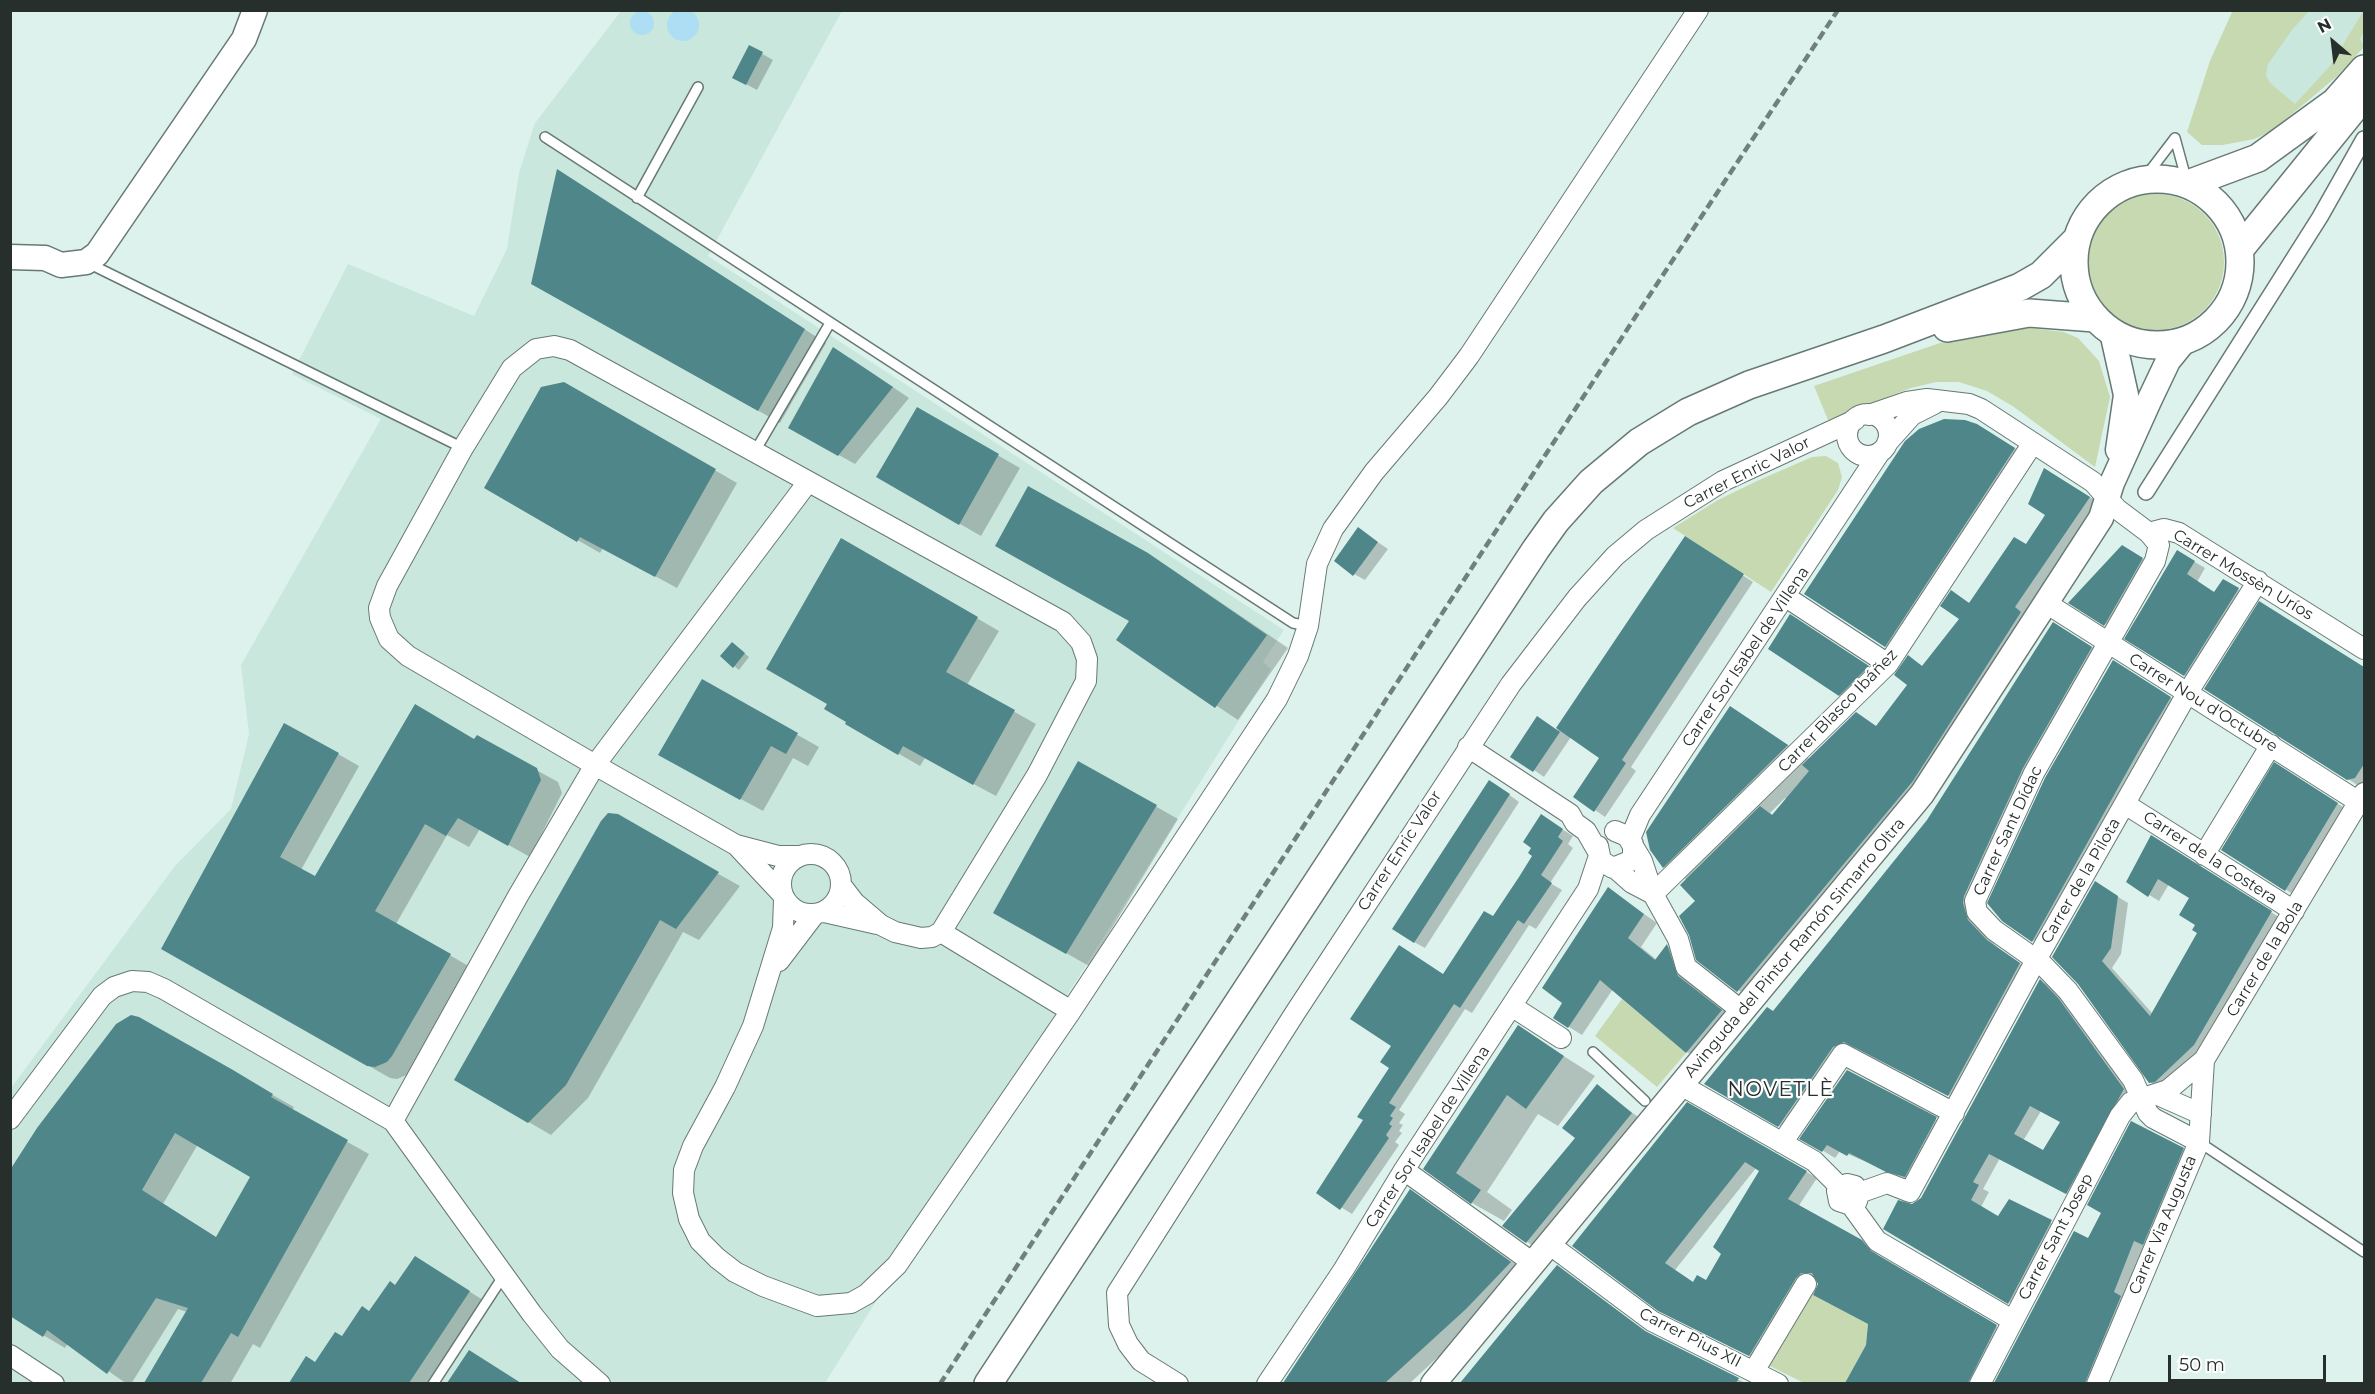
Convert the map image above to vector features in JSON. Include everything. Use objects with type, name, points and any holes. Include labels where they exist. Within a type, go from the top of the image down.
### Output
[{"type":"main road","points":[[2188,184],[2258,158],[2335,102],[2364,69]]},
{"type":"main road","points":[[2240,249],[2364,96]]},
{"type":"main road","points":[[1884,339],[2029,313],[2104,325],[2135,342],[2160,345],[2185,340],[2214,322],[2234,294],[2240,272],[2240,249],[2231,222],[2213,199],[2188,184],[2166,179],[2143,180],[2121,187],[2102,200],[2087,217],[2077,239],[2074,267],[2080,294],[2104,325]]},
{"type":"main road","points":[[988,1383],[1556,521],[1604,469],[1662,426],[1749,385],[1884,339],[2020,287],[2041,274],[2077,239]]},
{"type":"street","points":[[10,258],[45,258],[61,266],[86,262],[97,254],[150,173],[244,39],[255,10]]},
{"type":"street","points":[[799,856],[790,862],[783,873],[783,928],[753,1026],[734,1069],[693,1146],[684,1170],[683,1193],[688,1219],[699,1241],[717,1258],[735,1272],[763,1286],[817,1306],[851,1303],[867,1294],[897,1265],[1071,1011],[1277,699],[1298,656],[1308,626],[1317,564],[1334,529],[1374,472],[1438,397],[1469,356],[1698,10]]},
{"type":"street","points":[[2146,492],[2320,217],[2364,139]]},
{"type":"street","name":"Avinguda del Pintor Ramón Simarro Oltra","points":[[1437,1383],[1550,1244],[1652,1107],[1681,1086],[1922,794],[2101,518],[2109,491],[2126,395],[2104,325]]},
{"type":"street","name":"Avinguda del Pintor Ramón Simarro Oltra","points":[[2109,491],[2168,361],[2185,340]]},
{"type":"street","points":[[736,845],[795,910],[819,913],[881,925],[907,936],[932,937],[941,932],[1037,775],[1086,681],[1088,666],[1085,651],[1075,633],[1062,622],[570,350],[554,346],[536,349],[512,368],[463,448],[387,586],[380,608],[382,628],[396,648],[408,656],[736,845],[777,856],[820,855],[830,860],[840,874],[841,885],[833,906],[819,913],[770,973]]},
{"type":"street","points":[[1884,448],[1889,437],[1886,424],[1881,419],[1862,417],[1848,436],[1853,449],[1863,456],[1884,448],[1912,415],[1942,401]]},
{"type":"street","name":"Carrer Mossèn Uríos","points":[[1862,417],[1907,402],[1942,401],[1969,404],[1981,409],[2109,491],[2150,533],[2164,530],[2179,533],[2364,649]]},
{"type":"street","name":"Carrer Enric Valor","points":[[1178,1383],[1142,1360],[1128,1344],[1119,1325],[1118,1293],[1468,747],[1547,635],[1603,569],[1630,543],[1672,512],[1723,481],[1862,417]]},
{"type":"street","name":"Carrer Blasco Ibáñez","points":[[1653,894],[1888,664],[2033,443]]},
{"type":"street","name":"Carrer Sor Isabel de Villena","points":[[1622,837],[1640,815],[1884,448]]},
{"type":"street","name":"Carrer Sor Isabel de Villena","points":[[1850,499],[1854,469],[1853,449]]},
{"type":"street","points":[[393,1121],[518,896],[595,765],[808,482]]},
{"type":"street","name":"Carrer Sant Dídac","points":[[2150,533],[2159,545],[2158,555],[2034,773],[1976,896],[1977,912],[2011,944],[2036,960],[2068,992],[2133,1080],[2148,1096],[2153,1118],[2199,1142]]},
{"type":"street","name":"Carrer de la Pilota","points":[[1850,1195],[1887,1183],[1910,1192],[1914,1186],[2036,960],[2188,692],[2258,581]]},
{"type":"street","points":[[1786,597],[1888,664]]},
{"type":"street","name":"Carrer Nou d'Octubre","points":[[2046,603],[2271,745],[2362,798]]},
{"type":"street","points":[[2204,855],[2271,745]]},
{"type":"street","points":[[1468,747],[1570,814],[1582,815],[1622,837],[1642,861],[1653,894],[1678,939],[1686,967],[1743,1011]]},
{"type":"street","name":"Carrer de la Bola","points":[[2148,1096],[2179,1082],[2204,1060],[2362,798]]},
{"type":"street","name":"Carrer de la Costera","points":[[2125,804],[2294,911]]},
{"type":"street","points":[[1570,814],[1575,824],[1587,831],[1606,861],[1632,883],[1653,894]]},
{"type":"street","points":[[1606,861],[1600,839],[1622,837]]},
{"type":"street","points":[[1606,861],[1630,861],[1633,856],[1622,837]]},
{"type":"street","name":"Carrer Sor Isabel de Villena","points":[[1267,1383],[1344,1269],[1404,1170],[1513,1007],[1606,861]]},
{"type":"street","points":[[841,885],[854,902],[881,925]]},
{"type":"street","points":[[941,932],[1071,1011]]},
{"type":"street","points":[[10,1119],[102,996],[124,982],[140,980],[164,989],[393,1121],[560,1349],[600,1383]]},
{"type":"street","points":[[1513,1007],[1561,1038]]},
{"type":"street","points":[[1782,1143],[1844,1054],[1954,1113]]},
{"type":"street","name":"Carrer Via Augusta","points":[[2097,1383],[2199,1142],[2204,1060]]},
{"type":"street","points":[[1681,1086],[1814,1161],[1850,1195],[1877,1240],[2013,1320]]},
{"type":"street","points":[[2148,1096],[2201,1114]]},
{"type":"street","name":"Carrer Sant Josep","points":[[1980,1383],[2120,1116],[2126,1107],[2148,1096]]},
{"type":"street","points":[[1404,1170],[1533,1263]]},
{"type":"street","name":"Carrer Pius XII","points":[[1550,1244],[1652,1322],[1778,1383]]},
{"type":"street","points":[[1754,1371],[1806,1284]]},
{"type":"street","points":[[10,1355],[54,1383]]},
{"type":"lane","points":[[637,198],[698,87]]},
{"type":"lane","points":[[545,137],[1293,623],[1308,626]]},
{"type":"lane","points":[[2143,180],[2175,138],[2188,184]]},
{"type":"lane","points":[[86,262],[463,448]]},
{"type":"lane","points":[[754,453],[830,323]]},
{"type":"lane","points":[[1593,1052],[1652,1107]]},
{"type":"lane","points":[[2199,1142],[2364,1252]]},
{"type":"lane","points":[[434,1383],[504,1275]]},
{"type":"shaded area","points":[[621,11],[842,11],[708,256],[1284,630],[1263,662],[1271,669],[825,1383],[16,1384],[11,1380],[11,1088],[175,866],[231,809],[249,734],[241,665],[381,419],[292,374],[348,264],[474,316],[507,249],[519,173],[535,123]]},
{"type":"shaded area","points":[[2233,11],[2364,11],[2364,46],[2336,77],[2273,130],[2254,139],[2222,145],[2202,145],[2188,132],[2210,61]]},
{"type":"green space","points":[[2233,10],[2309,11],[2292,30],[2268,64],[2266,75],[2270,83],[2295,104],[2330,66],[2364,10],[2364,31],[2360,39],[2364,47],[2336,77],[2273,130],[2254,139],[2222,145],[2202,145],[2187,132],[2210,61]]},
{"type":"green space","points":[[2156,194],[2182,199],[2204,214],[2219,236],[2224,262],[2219,288],[2204,310],[2182,325],[2156,330],[2130,325],[2108,310],[2093,288],[2088,262],[2093,236],[2108,214],[2130,199]]},
{"type":"green space","points":[[2029,328],[2064,332],[2078,338],[2099,361],[2110,397],[2095,467],[2014,407],[1987,391],[1959,382],[1936,382],[1911,388],[1828,420],[1814,386],[1940,343]]},
{"type":"green space","points":[[1826,456],[1838,463],[1842,477],[1838,490],[1771,592],[1673,528],[1718,500],[1757,481],[1812,457]]},
{"type":"green space","points":[[1622,999],[1686,1053],[1657,1087],[1595,1036]]},
{"type":"green space","points":[[1809,1293],[1868,1324],[1866,1345],[1845,1383],[1804,1383],[1766,1364]]},
{"type":"water","points":[[683,9],[694,14],[699,25],[694,36],[683,41],[672,36],[667,25],[672,14]]},
{"type":"water","points":[[642,11],[647,12],[653,18],[653,28],[647,34],[642,35],[637,34],[631,28],[630,23],[631,18],[637,12]]},
{"type":"building","points":[[749,45],[763,52],[746,85],[732,78]]},
{"type":"building","points":[[557,169],[805,329],[758,411],[531,284]]},
{"type":"building","points":[[833,347],[893,387],[838,456],[788,428]]},
{"type":"building","points":[[564,382],[716,469],[655,577],[580,537],[577,542],[484,488],[541,387]]},
{"type":"building","points":[[917,407],[999,454],[959,525],[876,477]]},
{"type":"building","points":[[1944,419],[1965,420],[1977,424],[2015,448],[1885,647],[1804,594],[1905,441],[1919,429]]},
{"type":"building","points":[[2044,468],[2090,497],[2015,607],[2021,612],[1913,781],[1737,992],[1696,960],[1689,935],[1679,916],[1695,901],[1680,885],[1760,806],[1772,815],[1809,771],[1802,765],[1856,712],[1876,726],[1907,685],[1894,675],[1908,655],[1922,666],[1959,619],[1940,606],[1951,590],[1969,603],[2014,537],[2026,544],[2045,515],[2028,504]]},
{"type":"building","points":[[1028,486],[1148,553],[1267,635],[1215,708],[1116,640],[1129,621],[995,546]]},
{"type":"building","points":[[1358,527],[1378,542],[1353,576],[1334,561]]},
{"type":"building","points":[[1685,536],[1744,574],[1622,760],[1626,763],[1594,812],[1573,797],[1599,758],[1556,728]]},
{"type":"building","points":[[841,538],[978,617],[946,672],[1015,710],[973,785],[903,746],[898,755],[824,709],[827,704],[766,669]]},
{"type":"building","points":[[2122,545],[2143,558],[2104,626],[2068,603]]},
{"type":"building","points":[[2177,550],[2195,561],[2187,574],[2214,592],[2223,579],[2239,588],[2184,676],[2124,639]]},
{"type":"building","points":[[2259,601],[2364,667],[2364,764],[2355,778],[2347,780],[2204,689]]},
{"type":"building","points":[[1790,614],[1869,666],[1839,696],[1768,649]]},
{"type":"building","points":[[2053,622],[2092,647],[2023,768],[1964,896],[1963,903],[1968,920],[1987,940],[2020,963],[1948,1096],[1844,1042],[1833,1047],[1778,1127],[1704,1084],[1767,1007],[1773,1011],[1927,820]]},
{"type":"building","points":[[732,642],[745,653],[733,668],[720,656]]},
{"type":"building","points":[[2113,660],[2171,697],[2032,942],[2002,921],[1987,903],[2045,778]]},
{"type":"building","points":[[702,679],[798,733],[786,754],[771,746],[740,800],[658,755]]},
{"type":"building","points":[[415,704],[474,739],[477,735],[537,768],[541,780],[508,846],[458,818],[446,836],[425,824],[375,911],[451,954],[392,1056],[387,1062],[375,1067],[367,1066],[161,949],[284,723],[339,753],[280,857],[315,876]]},
{"type":"building","points":[[1730,706],[1788,745],[1663,868],[1650,850],[1646,832]]},
{"type":"building","points":[[1537,716],[1560,732],[1533,772],[1510,757]]},
{"type":"building","points":[[1078,761],[1157,805],[1066,954],[993,913]]},
{"type":"building","points":[[2274,762],[2338,803],[2285,891],[2221,850]]},
{"type":"building","points":[[1489,780],[1510,794],[1414,943],[1392,929]]},
{"type":"building","points":[[608,813],[618,814],[719,872],[676,929],[660,920],[566,1085],[528,1123],[454,1080],[601,821]]},
{"type":"building","points":[[1541,814],[1563,829],[1558,837],[1563,841],[1541,875],[1552,883],[1524,924],[1518,920],[1460,1008],[1454,1004],[1389,1103],[1396,1107],[1390,1116],[1393,1118],[1389,1124],[1392,1126],[1386,1135],[1389,1138],[1340,1210],[1316,1193],[1363,1120],[1357,1117],[1389,1068],[1380,1062],[1391,1046],[1350,1019],[1399,945],[1443,974],[1484,911],[1493,916],[1532,856],[1528,853],[1531,848],[1523,842]]},
{"type":"building","points":[[2151,835],[2272,911],[2194,1045],[2155,1082],[2149,1083],[2078,984],[2052,957],[2095,881],[2118,896],[2111,948],[2102,961],[2150,1016],[2197,933],[2192,930],[2195,925],[2179,915],[2189,898],[2158,879],[2148,897],[2126,882]]},
{"type":"building","points":[[1608,887],[1644,914],[1628,938],[1655,960],[1667,944],[1678,976],[1722,1010],[1686,1053],[1600,980],[1568,1028],[1553,1018],[1562,1003],[1542,988]]},
{"type":"building","points":[[2040,979],[2059,999],[2124,1089],[2066,1194],[1989,1154],[1973,1182],[1979,1185],[1971,1200],[1998,1216],[2009,1199],[2052,1220],[2008,1304],[1883,1229],[1898,1200],[1912,1204],[1921,1198]],"holes":[[[2030,1106],[2060,1122],[2043,1150],[2014,1134]]]},
{"type":"building","points":[[131,1015],[139,1017],[233,1070],[273,1094],[271,1097],[348,1140],[238,1337],[231,1333],[201,1383],[144,1383],[188,1308],[156,1298],[107,1374],[47,1330],[43,1337],[10,1316],[10,1170],[37,1128],[116,1024]],"holes":[[[175,1133],[250,1177],[216,1237],[142,1190]]]},
{"type":"building","points":[[1518,1025],[1564,1056],[1526,1109],[1507,1095],[1456,1173],[1481,1190],[1471,1204],[1423,1169]]},
{"type":"building","points":[[1847,1070],[1937,1117],[1905,1177],[1886,1172],[1849,1153],[1847,1156],[1827,1145],[1822,1152],[1799,1139]]},
{"type":"building","points":[[1597,1084],[1632,1113],[1526,1243],[1502,1226],[1575,1138],[1562,1128]]},
{"type":"building","points":[[1687,1102],[1807,1171],[1788,1199],[1862,1240],[1871,1251],[1997,1325],[1968,1383],[1845,1383],[1866,1345],[1868,1324],[1813,1295],[1818,1284],[1812,1273],[1801,1273],[1796,1278],[1749,1356],[1658,1311],[1572,1246]],"holes":[[[1745,1162],[1759,1171],[1713,1247],[1721,1254],[1706,1280],[1697,1275],[1693,1282],[1665,1263]]]},
{"type":"building","points":[[2131,1121],[2184,1148],[2143,1245],[2134,1241],[2114,1292],[2121,1296],[2085,1383],[1994,1383],[2074,1231],[2088,1238],[2101,1213],[2087,1205]]},
{"type":"building","points":[[1410,1189],[1511,1262],[1466,1309],[1385,1383],[1283,1383]]},
{"type":"building","points":[[415,1256],[470,1291],[409,1383],[289,1383],[306,1356],[315,1362],[335,1332],[342,1336],[362,1306],[369,1311],[390,1281],[395,1285]]},
{"type":"building","points":[[1557,1265],[1645,1331],[1739,1378],[1736,1383],[1460,1383]]},
{"type":"building","points":[[469,1350],[521,1383],[447,1383]]},
{"type":"railway","points":[[940,1384],[1838,10]]},
{"type":"district","name":"NOVETLÈ","points":[[1781,1090]]}]
